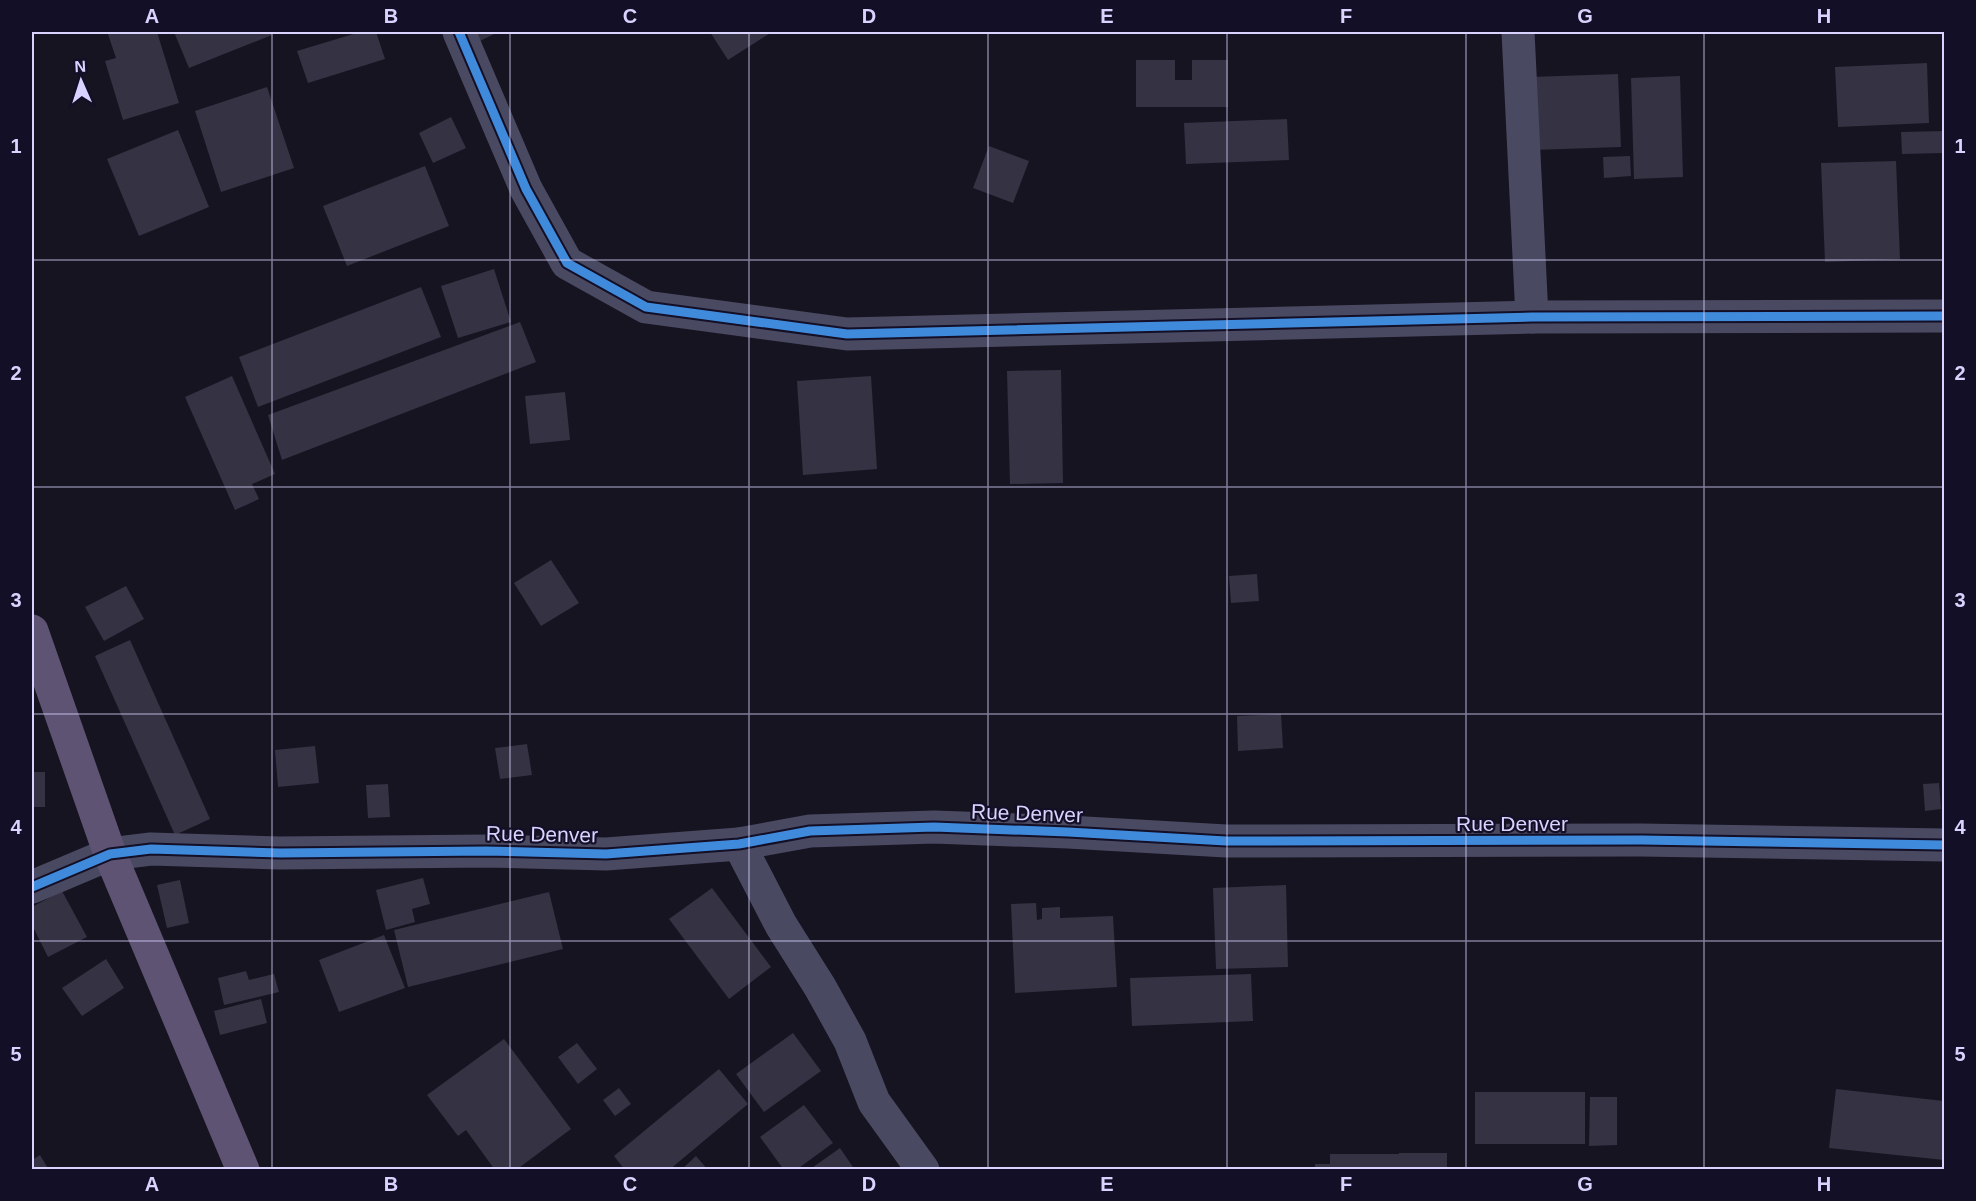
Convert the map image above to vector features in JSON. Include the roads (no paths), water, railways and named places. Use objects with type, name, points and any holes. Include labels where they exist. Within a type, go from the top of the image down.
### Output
[{"type":"main road","points":[[32,631],[110,854],[243,1170]]},
{"type":"street","points":[[459,32],[526,189],[567,263],[646,307],[847,334],[1532,317],[1944,316]]},
{"type":"street","points":[[1518,32],[1532,317]]},
{"type":"street","name":"Rue Denver","points":[[32,887],[110,854],[151,849],[280,853],[486,851],[606,854],[739,844],[810,831],[934,827],[1226,841],[1641,840],[1944,845]]},
{"type":"street","points":[[739,844],[781,925],[820,987],[850,1041],[874,1102],[923,1170]]}]
